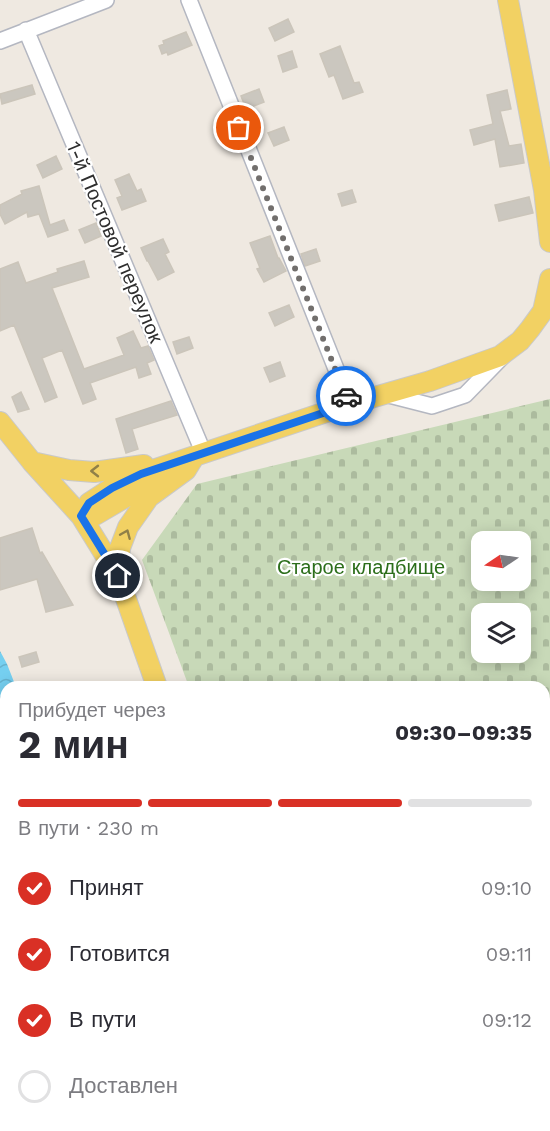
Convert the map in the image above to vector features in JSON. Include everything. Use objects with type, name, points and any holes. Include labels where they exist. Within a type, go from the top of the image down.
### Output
[{"type":"main road","points":[[508,0],[544,190],[550,242]]},
{"type":"main road","points":[[81,516],[89,503],[112,488],[141,474],[350,404],[430,381],[500,356],[525,335],[543,311],[550,279]]},
{"type":"main road","points":[[2,423],[32,462],[81,516],[118,576],[155,681]]},
{"type":"main road","points":[[32,462],[69,470],[94,472],[199,456]]},
{"type":"main road","points":[[118,576],[120,548],[128,527],[149,497],[186,470],[199,456]]},
{"type":"street","points":[[0,41],[106,0]]},
{"type":"street","points":[[189,0],[350,404]]},
{"type":"street","name":"1-й Постовой переулок","points":[[26,30],[199,456]]},
{"type":"green space","name":"Старое кладбище","points":[[550,399],[550,681],[187,681],[142,560],[197,484]]},
{"type":"water","points":[[0,651],[14,681],[0,681]]},
{"type":"building","points":[[288,19],[294,32],[275,41],[269,28]]},
{"type":"building","points":[[186,32],[192,45],[168,55],[167,52],[162,54],[159,46],[164,44],[163,41]]},
{"type":"building","points":[[340,46],[354,83],[359,82],[363,92],[343,99],[334,75],[329,77],[320,54]]},
{"type":"building","points":[[292,51],[297,67],[283,72],[278,56]]},
{"type":"building","points":[[32,85],[35,94],[2,104],[0,94]]},
{"type":"building","points":[[259,89],[264,102],[246,109],[241,96]]},
{"type":"building","points":[[507,90],[511,109],[500,111],[509,146],[521,144],[524,163],[500,167],[495,139],[474,145],[470,130],[493,124],[487,95]]},
{"type":"building","points":[[284,127],[289,140],[274,146],[268,133]]},
{"type":"building","points":[[56,156],[62,169],[43,178],[37,165]]},
{"type":"building","points":[[129,174],[137,191],[141,189],[146,201],[122,210],[117,198],[122,196],[115,180]]},
{"type":"building","points":[[39,186],[50,225],[64,220],[68,230],[48,237],[39,214],[28,217],[27,212],[5,224],[0,214],[0,205],[22,194],[21,191]]},
{"type":"building","points":[[352,190],[356,202],[342,206],[338,194]]},
{"type":"building","points":[[529,197],[533,213],[499,221],[495,205]]},
{"type":"building","points":[[96,223],[101,236],[85,243],[79,230]]},
{"type":"building","points":[[270,236],[278,258],[286,271],[264,282],[257,269],[260,268],[250,243]]},
{"type":"building","points":[[163,239],[169,252],[165,254],[174,272],[158,280],[141,248]]},
{"type":"building","points":[[316,249],[320,261],[305,266],[301,254]]},
{"type":"building","points":[[84,261],[89,277],[52,288],[84,369],[124,355],[117,338],[133,331],[141,348],[148,346],[154,360],[147,363],[151,374],[139,378],[136,367],[90,383],[96,399],[83,404],[62,350],[42,358],[57,397],[45,402],[14,325],[0,331],[0,269],[18,262],[26,283],[58,272],[57,269]]},
{"type":"building","points":[[289,305],[294,317],[275,326],[269,313]]},
{"type":"building","points":[[189,337],[193,348],[177,354],[173,342]]},
{"type":"building","points":[[280,362],[285,376],[270,382],[264,368]]},
{"type":"building","points":[[21,392],[29,409],[18,412],[12,397]]},
{"type":"building","points":[[171,401],[177,415],[132,429],[138,449],[126,453],[116,419]]},
{"type":"building","points":[[32,528],[40,553],[42,552],[73,605],[46,612],[37,579],[0,590],[0,538]]},
{"type":"building","points":[[36,652],[39,662],[22,667],[19,657]]},
{"type":"way so far","points":[[239,128],[346,396]]},
{"type":"route","points":[[118,576],[81,516],[89,503],[112,488],[141,474],[350,404],[346,396]]}]
